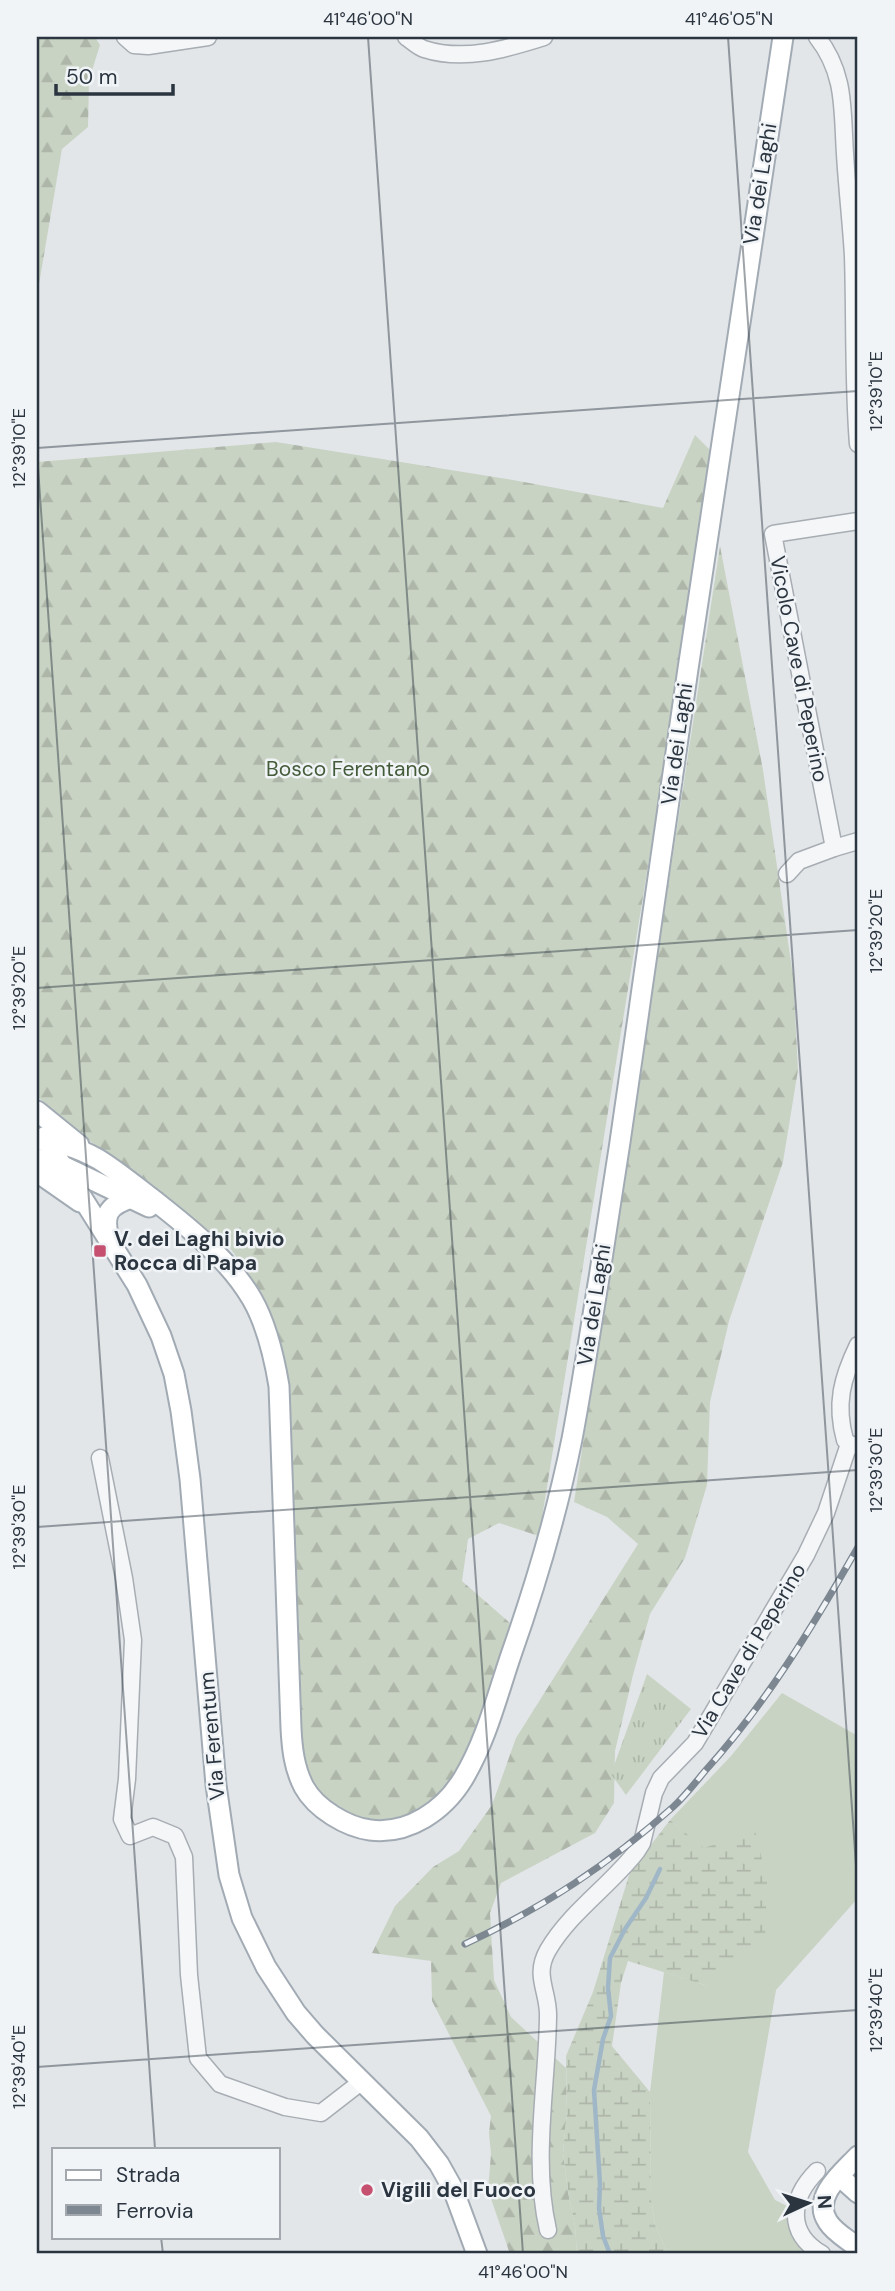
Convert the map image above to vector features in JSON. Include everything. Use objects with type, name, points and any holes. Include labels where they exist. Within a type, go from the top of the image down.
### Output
[{"type":"main road","name":"Via dei Laghi","points":[[40,1136],[97,1158],[136,1186],[214,1252],[239,1280],[257,1309],[273,1356],[281,1413],[291,1728],[300,1779],[315,1801],[351,1825],[380,1831],[409,1825],[428,1816],[451,1796],[478,1748],[538,1572],[572,1439],[619,1157],[694,620],[783,37]]},
{"type":"main road","points":[[37,1111],[97,1158]]},
{"type":"main road","name":"Via Ferentum","points":[[40,1136],[63,1166],[137,1285],[168,1356],[179,1400],[192,1501],[216,1785],[227,1864],[235,1898],[246,1927],[287,2001],[308,2028],[419,2138],[439,2164],[453,2189],[477,2254]]},
{"type":"main road","name":"Via dei Laghi","points":[[37,1159],[63,1166],[184,1225]]},
{"type":"main road","points":[[37,1172],[89,1209]]},
{"type":"main road","points":[[109,1240],[107,1214],[115,1205],[131,1198]]},
{"type":"main road","points":[[858,2156],[827,2193],[825,2214],[833,2228],[858,2248]]},
{"type":"main road","points":[[839,2176],[858,2193]]},
{"type":"street","points":[[125,37],[134,45],[148,46],[208,37]]},
{"type":"street","points":[[406,37],[423,49],[466,55],[511,48],[544,37]]},
{"type":"street","points":[[817,37],[838,73],[844,104],[853,255],[858,444]]},
{"type":"street","name":"Vicolo Cave di Peperino","points":[[834,848],[773,534],[858,521]]},
{"type":"street","points":[[787,874],[799,861],[858,841]]},
{"type":"street","name":"Via Cave di Peperino","points":[[548,2230],[542,2202],[540,2121],[549,2014],[540,1973],[543,1962],[569,1922],[637,1851],[642,1843],[654,1793],[661,1778],[695,1743],[806,1555],[854,1445],[843,1432],[841,1392],[846,1369],[858,1345]]},
{"type":"street","points":[[100,1458],[124,1578],[133,1640],[127,1779],[122,1819],[130,1836],[153,1827],[174,1836],[184,1857],[189,1975],[198,2058],[220,2084],[285,2107],[321,2113],[361,2082]]},
{"type":"street","points":[[817,2171],[801,2191],[795,2212],[798,2228],[807,2244],[822,2254]]},
{"type":"green space","points":[[37,37],[95,37],[100,45],[89,80],[88,127],[62,149],[37,296]]},
{"type":"green space","name":"Bosco Ferentano","points":[[695,435],[710,450],[704,522],[539,1536],[499,1523],[468,1539],[462,1581],[510,1623],[472,1749],[454,1779],[426,1810],[384,1822],[361,1823],[323,1801],[304,1776],[297,1737],[289,1412],[283,1354],[262,1293],[228,1245],[61,1119],[37,1096],[37,462],[276,442],[513,480],[663,508]]},
{"type":"green space","points":[[720,546],[763,770],[793,976],[798,1070],[783,1162],[729,1321],[710,1402],[707,1485],[685,1558],[650,1614],[615,1751],[614,1803],[595,1833],[501,1883],[490,1913],[494,1980],[511,2017],[566,2068],[567,2111],[563,2153],[577,2254],[510,2254],[488,2190],[491,2116],[432,2001],[431,1961],[372,1953],[395,1906],[433,1867],[459,1851],[492,1805],[516,1738],[638,1544],[607,1517],[574,1502]]},
{"type":"green space","points":[[647,1674],[691,1709],[626,1795],[611,1774]]},
{"type":"green space","points":[[782,1693],[858,1736],[858,1898],[776,1990],[748,2152],[775,2200],[793,2209],[815,2254],[668,2254],[655,2225],[651,2198],[650,2092],[664,1972],[708,1986],[704,1849],[670,1820],[731,1756]]},
{"type":"green space","points":[[670,1820],[704,1848],[755,1830],[767,1881],[765,1938],[708,1986],[628,1961],[621,1983],[612,2046],[650,2092],[651,2198],[655,2225],[668,2254],[577,2254],[563,2153],[567,2111],[566,2056],[593,1992],[630,1872]]},
{"type":"waterway","points":[[610,2254],[603,2236],[599,2208],[594,2090],[603,2039],[611,2016],[608,1988],[610,1958],[660,1869]]},
{"type":"railway","points":[[465,1944],[522,1915],[574,1883],[624,1848],[677,1803],[768,1692],[806,1635],[858,1547]]},
{"type":"place","name":"V. dei Laghi bivio Rocca di Papa","points":[[100,1251]]},
{"type":"place","name":"Vigili del Fuoco","points":[[367,2190]]}]
